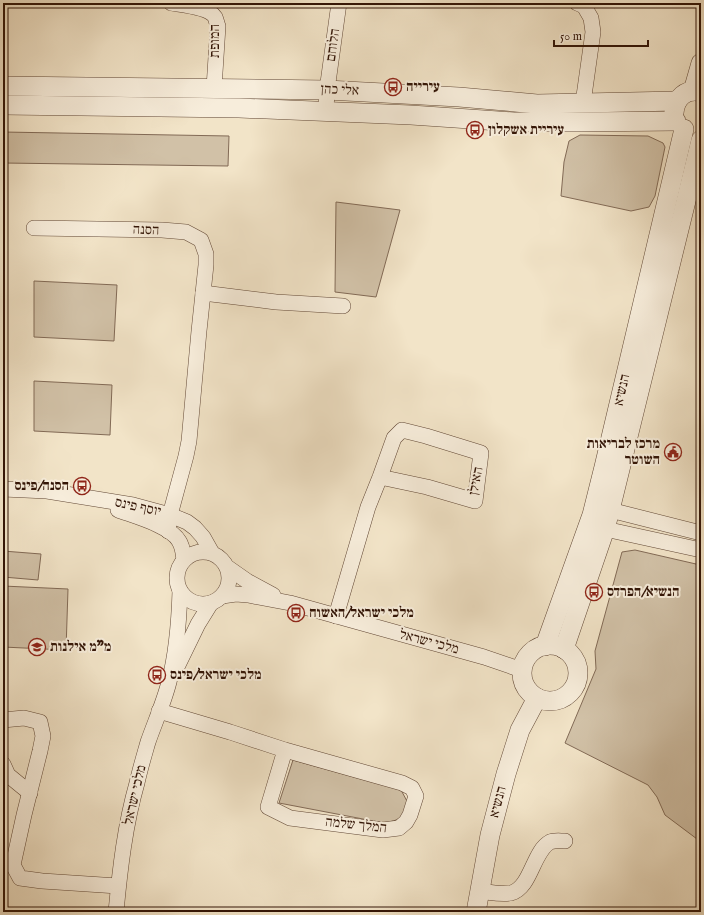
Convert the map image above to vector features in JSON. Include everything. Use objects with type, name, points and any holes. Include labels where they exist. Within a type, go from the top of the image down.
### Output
[{"type":"street","name":"המופת","points":[[171,3],[201,8],[210,12],[215,17],[218,26],[214,88]]},
{"type":"street","name":"הלוחם","points":[[326,111],[327,90],[339,3]]},
{"type":"street","points":[[577,3],[584,6],[591,18],[593,32],[583,102]]},
{"type":"street","points":[[677,101],[684,94],[697,91],[701,63]]},
{"type":"street","name":"אלי כהן","points":[[3,86],[327,90],[459,96],[536,104],[677,101]]},
{"type":"street","name":"הנשיא","points":[[564,649],[598,522],[608,452],[687,127],[674,114],[674,107],[677,101]]},
{"type":"street","name":"אלי כהן","points":[[3,105],[239,108],[411,115],[514,122],[687,127]]},
{"type":"street","name":"הנשיא","points":[[545,646],[598,522],[610,510],[701,140]]},
{"type":"street","name":"הסנה","points":[[34,228],[162,230],[186,232],[201,240],[206,254],[206,265],[189,441],[186,456],[185,496],[168,530]]},
{"type":"street","points":[[203,293],[276,302],[343,306]]},
{"type":"street","name":"האילן","points":[[336,616],[368,507],[394,438],[402,430],[480,453],[475,501],[427,487],[380,476]]},
{"type":"street","name":"יוסף פינס","points":[[3,489],[47,491],[133,505],[175,517],[195,528],[207,543],[212,553]]},
{"type":"street","name":"יוסף פינס","points":[[47,491],[112,508],[168,530],[180,542],[184,560]]},
{"type":"street","points":[[610,510],[701,533]]},
{"type":"street","points":[[598,522],[701,550]]},
{"type":"street","points":[[197,552],[212,553],[218,556],[227,567],[229,582],[226,590],[217,599],[202,604],[194,602],[186,598],[180,591],[177,584],[179,567],[190,555],[197,552]]},
{"type":"street","name":"מלכי ישראל","points":[[227,567],[264,591],[290,603]]},
{"type":"street","name":"מלכי ישראל","points":[[116,912],[118,886],[136,785],[148,743],[169,682],[174,658],[177,641],[180,591]]},
{"type":"street","name":"מלכי ישראל","points":[[169,682],[198,624],[217,599],[236,594],[290,603],[484,657],[522,670]]},
{"type":"street","points":[[545,646],[564,649],[575,662],[577,679],[574,687],[562,698],[553,701],[537,698],[530,693],[522,678],[524,661],[529,654],[536,649],[545,646]]},
{"type":"street","name":"הנשיא","points":[[476,912],[490,835],[506,774],[520,730],[537,698]]},
{"type":"street","name":"המלך שלמה","points":[[160,711],[285,750],[402,782],[412,788],[416,796],[410,815],[400,828],[384,830],[290,818],[268,807],[285,750]]},
{"type":"street","points":[[3,720],[24,718],[40,722],[43,736],[13,865],[20,878],[42,881],[118,886]]},
{"type":"street","points":[[3,764],[8,775],[30,793]]},
{"type":"street","points":[[480,891],[499,894],[512,892],[523,885],[543,847],[551,841],[565,842]]},
{"type":"shaded area","points":[[3,132],[229,136],[228,166],[3,163]]},
{"type":"shaded area","points":[[580,135],[648,136],[663,143],[665,147],[655,196],[649,207],[631,211],[561,196],[564,162],[569,141]]},
{"type":"shaded area","points":[[336,202],[400,210],[376,297],[335,292]]},
{"type":"shaded area","points":[[34,281],[117,285],[114,341],[34,337]]},
{"type":"shaded area","points":[[34,381],[112,385],[110,435],[34,431]]},
{"type":"shaded area","points":[[635,550],[696,564],[701,570],[701,842],[665,815],[657,797],[648,785],[565,743],[596,669],[595,651],[622,552]]},
{"type":"shaded area","points":[[3,551],[41,554],[38,580],[3,577]]},
{"type":"shaded area","points":[[3,586],[68,589],[66,650],[3,647]]},
{"type":"shaded area","points":[[293,760],[401,790],[408,803],[400,818],[384,823],[279,803]]},
{"type":"place","name":"עירייה","points":[[393,87]]},
{"type":"place","name":"עיריית אשקלון","points":[[475,130]]},
{"type":"place","name":"מרכז לבריאות השוטר","points":[[673,452]]},
{"type":"place","name":"הסנה/פינס","points":[[82,486]]},
{"type":"place","name":"הנשיא/הפרדס","points":[[594,592]]},
{"type":"place","name":"מלכי ישראל/האשוח","points":[[296,613]]},
{"type":"place","name":"מ\"מ אילנות","points":[[37,647]]},
{"type":"place","name":"מלכי ישראל/פינס","points":[[157,675]]}]
